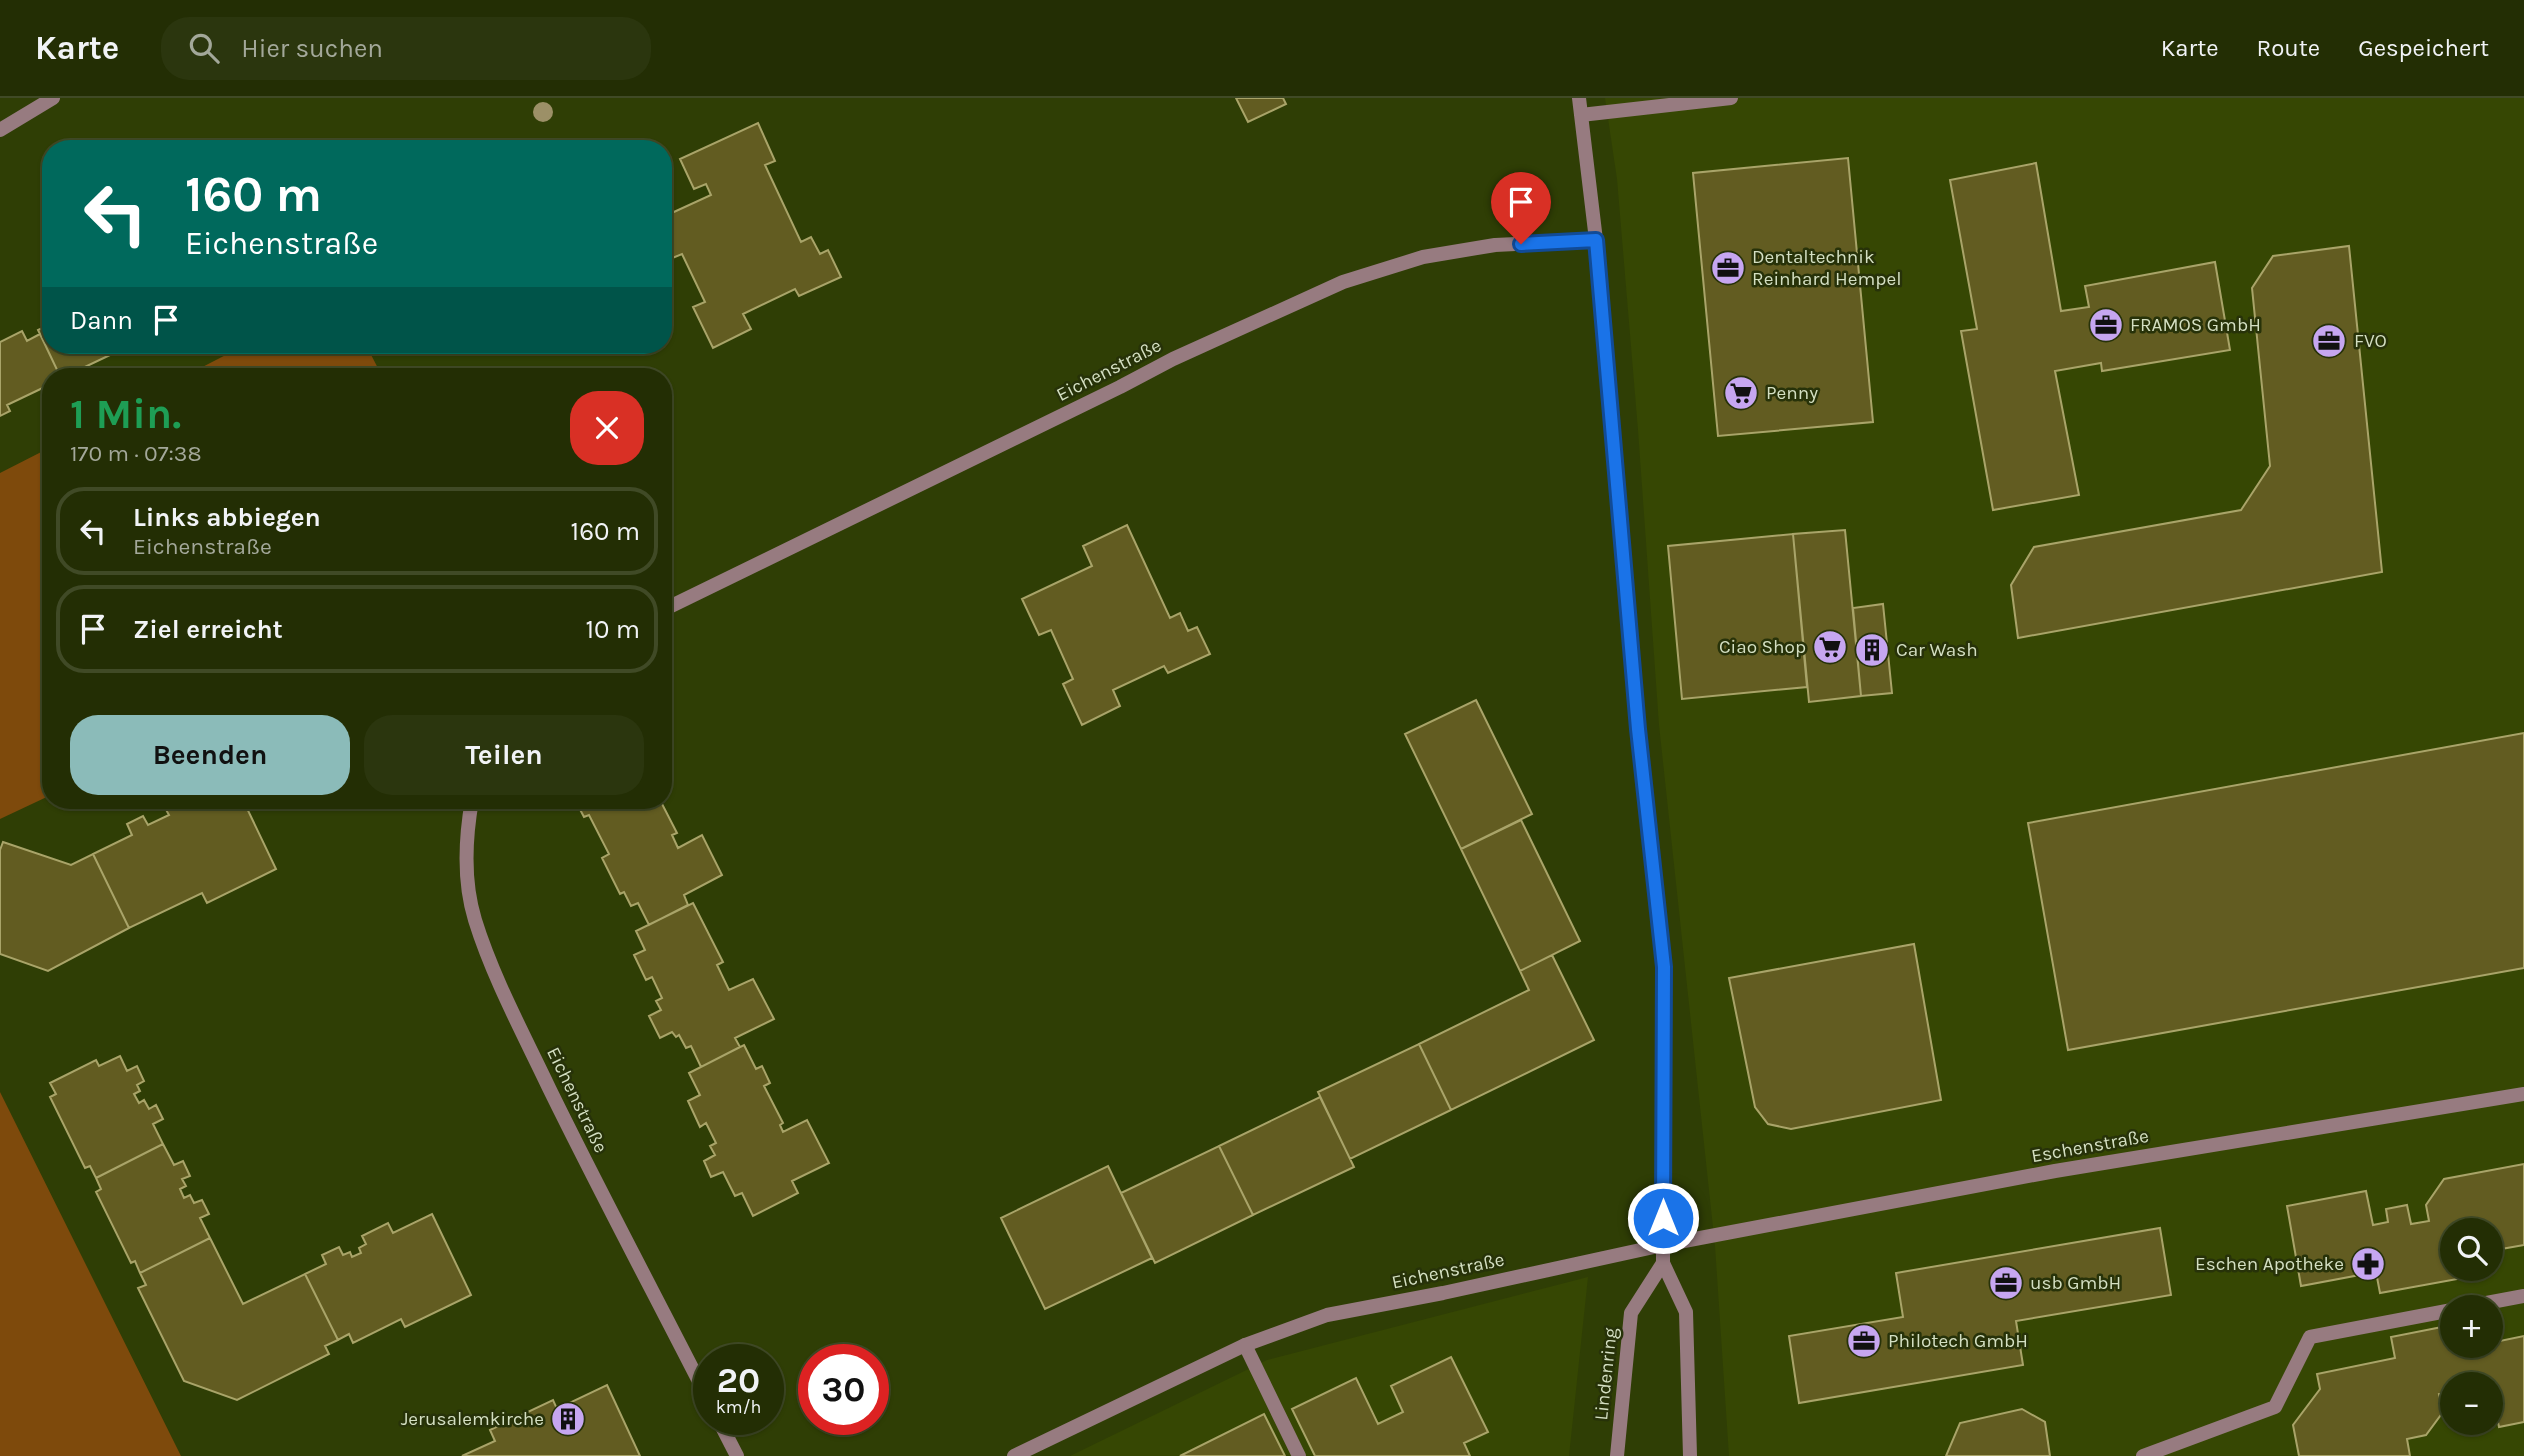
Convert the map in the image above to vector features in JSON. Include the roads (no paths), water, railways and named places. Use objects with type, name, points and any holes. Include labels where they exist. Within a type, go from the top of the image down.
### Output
[{"type":"street","points":[[0,130],[53,98]]},
{"type":"street","points":[[1579,98],[1596,240],[1638,729],[1664,967],[1663,1263],[1686,1312],[1690,1456]]},
{"type":"street","points":[[1581,115],[1731,98]]},
{"type":"street","name":"Eichenstraße","points":[[672,606],[1173,359],[1343,282],[1435,255],[1495,245],[1596,240]]},
{"type":"street","name":"Eichenstraße","points":[[471,809],[465,851],[468,887],[480,932],[509,1005],[693,1370]]},
{"type":"street","name":"Eschenstraße","points":[[1663,1245],[2055,1171],[2524,1094]]},
{"type":"street","name":"Eichenstraße","points":[[1014,1456],[1245,1345],[1327,1315],[1443,1293],[1663,1245]]},
{"type":"street","name":"Lindenring","points":[[1617,1456],[1632,1313],[1663,1263]]},
{"type":"street","points":[[2503,1300],[2524,1296]]},
{"type":"street","points":[[2143,1456],[2275,1407],[2310,1336],[2440,1312]]},
{"type":"street","points":[[1245,1345],[1299,1456]]},
{"type":"street","points":[[726,1435],[737,1456]]},
{"type":"place","name":"Dentaltechnik Reinhard Hempel","points":[[1728,268]]},
{"type":"place","name":"FRAMOS GmbH","points":[[2106,325]]},
{"type":"place","name":"FVO","points":[[2329,341]]},
{"type":"place","name":"Penny","points":[[1741,393]]},
{"type":"place","name":"Ciao Shop","points":[[1830,647]]},
{"type":"place","name":"Car Wash","points":[[1872,650]]},
{"type":"place","name":"Eschen Apotheke","points":[[2368,1264]]},
{"type":"place","name":"usb GmbH","points":[[2006,1283]]},
{"type":"place","name":"Philotech GmbH","points":[[1864,1341]]},
{"type":"place","name":"Jerusalemkirche","points":[[568,1419]]}]
